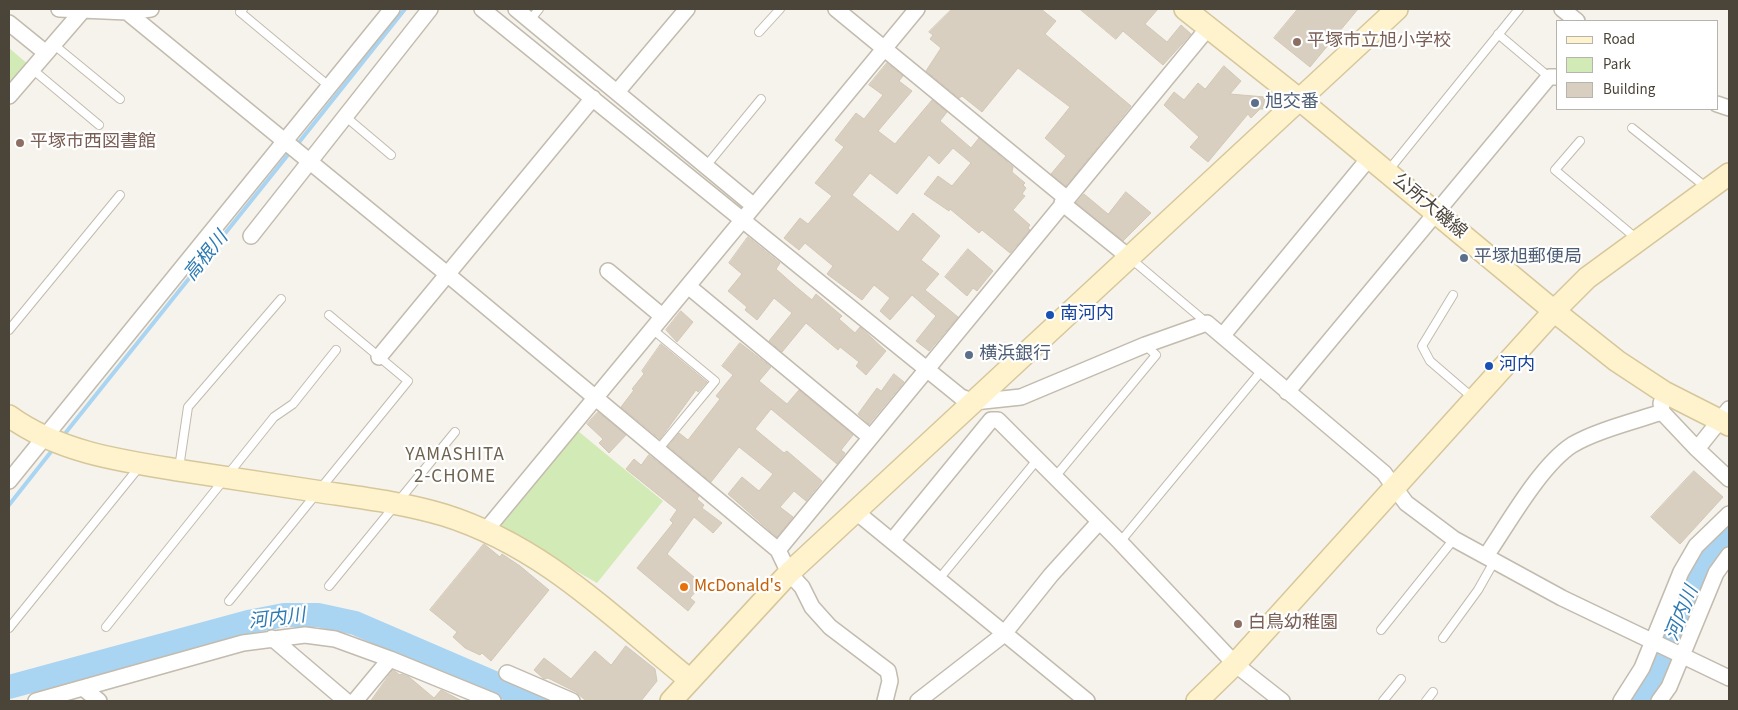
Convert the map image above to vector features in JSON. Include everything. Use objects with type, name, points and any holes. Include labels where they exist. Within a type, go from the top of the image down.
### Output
[{"type":"street","points":[[60,9],[127,12],[151,9]]},
{"type":"street","points":[[9,481],[47,437],[392,9]]},
{"type":"street","points":[[251,236],[430,9]]},
{"type":"street","points":[[482,9],[960,397],[974,402],[1021,397],[1145,345],[1207,323],[1263,369],[1286,392],[1384,473],[1396,486],[1406,503],[1454,539],[1562,598],[1654,640],[1729,678]]},
{"type":"street","points":[[516,9],[534,14],[617,92],[754,206]]},
{"type":"street","points":[[617,92],[687,9]]},
{"type":"street","points":[[836,9],[1130,258]]},
{"type":"street","points":[[486,530],[917,9]]},
{"type":"street","name":"公所大磯線","points":[[1185,9],[1370,157],[1554,312],[1617,361],[1663,402],[1726,419]]},
{"type":"street","points":[[671,701],[789,573],[855,510],[1130,258],[1397,9]]},
{"type":"street","points":[[1562,9],[1576,20]]},
{"type":"street","points":[[9,96],[83,10]]},
{"type":"street","points":[[127,12],[447,274],[594,399],[778,550],[789,573],[802,586],[812,607],[830,627],[888,671],[890,681],[885,701]]},
{"type":"street","points":[[9,23],[50,49]]},
{"type":"street","points":[[778,550],[1208,28]]},
{"type":"street","points":[[1286,392],[1553,77]]},
{"type":"street","points":[[379,357],[593,98]]},
{"type":"street","points":[[1223,335],[1370,157]]},
{"type":"street","points":[[1197,701],[1236,664],[1474,399],[1587,278],[1729,174]]},
{"type":"street","points":[[608,271],[662,316]]},
{"type":"street","points":[[688,286],[870,437]]},
{"type":"street","points":[[1490,558],[1542,475],[1559,455],[1574,444],[1663,402],[1697,449],[1729,479]]},
{"type":"street","points":[[1697,449],[1726,419]]},
{"type":"street","points":[[892,541],[991,420],[998,420],[1120,542],[1236,664],[1282,701]]},
{"type":"street","points":[[12,422],[74,448],[141,464],[396,503],[445,516],[486,530],[530,552],[563,576],[690,680]]},
{"type":"street","points":[[855,510],[1003,634],[1087,701]]},
{"type":"street","points":[[1621,701],[1632,687],[1654,640],[1681,572],[1696,546],[1729,514]]},
{"type":"street","points":[[918,701],[1003,634],[1051,575],[1099,522]]},
{"type":"street","points":[[1659,701],[1668,687],[1716,573],[1729,555]]},
{"type":"street","points":[[36,701],[74,693],[243,643],[305,635],[335,639],[390,659],[464,696],[493,701]]},
{"type":"street","points":[[272,638],[346,701]]},
{"type":"street","points":[[354,701],[390,659]]},
{"type":"street","points":[[507,673],[572,701]]},
{"type":"street","points":[[74,693],[99,701]]},
{"type":"lane","points":[[242,9],[240,12],[330,87]]},
{"type":"lane","points":[[759,32],[780,9]]},
{"type":"lane","points":[[1387,172],[1518,9]]},
{"type":"lane","points":[[1498,34],[1553,77]]},
{"type":"lane","points":[[50,49],[120,99]]},
{"type":"lane","points":[[32,69],[99,125]]},
{"type":"lane","points":[[706,166],[760,99]]},
{"type":"lane","points":[[346,117],[392,155]]},
{"type":"lane","points":[[1632,128],[1709,190]]},
{"type":"lane","points":[[1580,142],[1554,170],[1638,241]]},
{"type":"lane","points":[[9,330],[120,196]]},
{"type":"lane","points":[[1130,258],[1207,323]]},
{"type":"lane","points":[[1453,296],[1422,346],[1430,361],[1474,399]]},
{"type":"lane","points":[[179,470],[188,408],[281,299]]},
{"type":"lane","points":[[229,601],[408,381],[329,315]]},
{"type":"lane","points":[[652,329],[714,381],[657,451]]},
{"type":"lane","points":[[1055,477],[1156,355],[1145,345]]},
{"type":"lane","points":[[106,628],[274,417],[293,404],[336,350]]},
{"type":"lane","points":[[1120,542],[1263,369]]},
{"type":"lane","points":[[329,586],[456,432]]},
{"type":"lane","points":[[939,579],[1038,460]]},
{"type":"lane","points":[[9,628],[141,464]]},
{"type":"lane","points":[[1381,630],[1454,539]]},
{"type":"lane","points":[[1443,638],[1478,590],[1490,558]]},
{"type":"lane","points":[[1382,701],[1401,678]]},
{"type":"lane","points":[[1426,701],[1433,692]]},
{"type":"green space","points":[[9,48],[29,65],[9,89]]},
{"type":"green space","points":[[578,431],[663,501],[597,583],[500,527]]},
{"type":"building","points":[[952,9],[1041,9],[1056,21],[1045,34],[1131,106],[1066,186],[1051,174],[1066,156],[1045,138],[1070,107],[1018,68],[982,112],[962,96],[959,98],[926,71],[941,48],[930,39],[933,35],[929,32]]},
{"type":"building","points":[[1080,9],[1158,9],[1145,24],[1167,42],[1181,25],[1191,34],[1163,65],[1123,31],[1116,39]]},
{"type":"building","points":[[1298,9],[1358,9],[1310,67],[1274,38]]},
{"type":"building","points":[[887,63],[903,76],[899,81],[912,91],[878,131],[895,144],[932,100],[947,112],[940,121],[971,148],[979,138],[1013,167],[1012,172],[1025,183],[1023,185],[1026,188],[1022,194],[1025,196],[1013,210],[1030,225],[1028,228],[1030,230],[1010,253],[982,230],[979,233],[950,209],[949,211],[924,194],[938,176],[952,186],[971,163],[953,148],[939,164],[929,155],[897,194],[870,173],[852,195],[898,232],[913,213],[940,236],[921,260],[939,274],[925,290],[958,317],[929,351],[916,341],[936,316],[912,295],[890,320],[880,311],[890,298],[874,285],[862,300],[827,274],[833,266],[805,243],[799,250],[784,238],[800,218],[808,224],[832,196],[815,183],[844,147],[835,140],[856,113],[864,119],[883,95],[869,85]]},
{"type":"building","points":[[1224,66],[1241,81],[1230,94],[1265,97],[1263,109],[1260,109],[1251,118],[1248,114],[1208,162],[1190,147],[1199,137],[1164,105],[1174,92],[1184,100],[1198,83],[1205,89]]},
{"type":"building","points":[[1126,192],[1151,213],[1123,241],[1076,203],[1084,194],[1108,214]]},
{"type":"building","points":[[748,237],[780,263],[776,269],[812,300],[816,294],[842,316],[839,319],[855,333],[860,327],[886,351],[866,375],[856,366],[859,362],[840,347],[838,350],[806,323],[782,352],[769,341],[792,313],[774,298],[757,320],[745,310],[747,307],[728,291],[742,274],[729,263]]},
{"type":"building","points":[[968,249],[993,271],[977,291],[973,288],[967,296],[945,277]]},
{"type":"building","points":[[681,311],[693,322],[677,342],[666,330]]},
{"type":"building","points":[[740,343],[771,367],[759,381],[787,404],[799,390],[853,435],[841,450],[845,453],[837,464],[771,409],[755,429],[784,453],[787,451],[822,481],[806,501],[794,491],[780,507],[793,517],[777,537],[728,494],[742,477],[759,491],[773,474],[739,447],[711,482],[668,446],[679,433],[688,440],[720,399],[716,396],[733,375],[722,366]]},
{"type":"building","points":[[661,344],[707,382],[698,392],[696,390],[660,439],[621,407],[634,390],[632,389],[644,374],[642,371]]},
{"type":"building","points":[[894,374],[904,382],[869,424],[858,414],[877,388],[881,391]]},
{"type":"building","points":[[598,412],[626,435],[609,453],[599,443],[603,439],[587,424]]},
{"type":"building","points":[[649,455],[699,496],[697,499],[704,505],[702,508],[722,523],[713,533],[694,517],[667,554],[702,584],[690,598],[695,602],[688,611],[637,568],[673,523],[670,520],[677,510],[626,469],[634,459],[641,465]]},
{"type":"building","points":[[1694,471],[1723,497],[1680,544],[1651,517]]},
{"type":"building","points":[[484,544],[500,557],[502,554],[520,566],[549,590],[491,661],[482,653],[480,655],[465,648],[453,637],[457,632],[430,610]]},
{"type":"building","points":[[626,646],[655,669],[657,681],[641,701],[586,701],[576,692],[548,678],[544,679],[534,670],[544,658],[571,679],[595,651],[611,665]]},
{"type":"building","points":[[393,670],[400,675],[409,677],[434,698],[441,690],[462,701],[371,701]]},
{"type":"waterway","name":"高根川","points":[[296,146],[405,9]]},
{"type":"waterway","name":"高根川","points":[[63,436],[291,151]]},
{"type":"waterway","name":"高根川","points":[[9,505],[54,448]]},
{"type":"waterway","name":"河内川","points":[[1641,701],[1658,677],[1709,550],[1729,529]]},
{"type":"waterway","name":"河内川","points":[[9,687],[248,622],[284,615],[318,615],[355,623],[536,701]]},
{"type":"place","name":"平塚市立旭小学校","points":[[1297,42]]},
{"type":"place","name":"旭交番","points":[[1255,103]]},
{"type":"place","name":"平塚市西図書館","points":[[20,143]]},
{"type":"place","name":"平塚旭郵便局","points":[[1464,258]]},
{"type":"place","name":"南河内","points":[[1050,315]]},
{"type":"place","name":"横浜銀行","points":[[969,355]]},
{"type":"place","name":"河内","points":[[1489,366]]},
{"type":"place","name":"McDonald's","points":[[684,587]]},
{"type":"place","name":"白鳥幼稚園","points":[[1238,624]]},
{"type":"district","name":"YAMASHITA 2-CHOME","points":[[455,467]]}]
